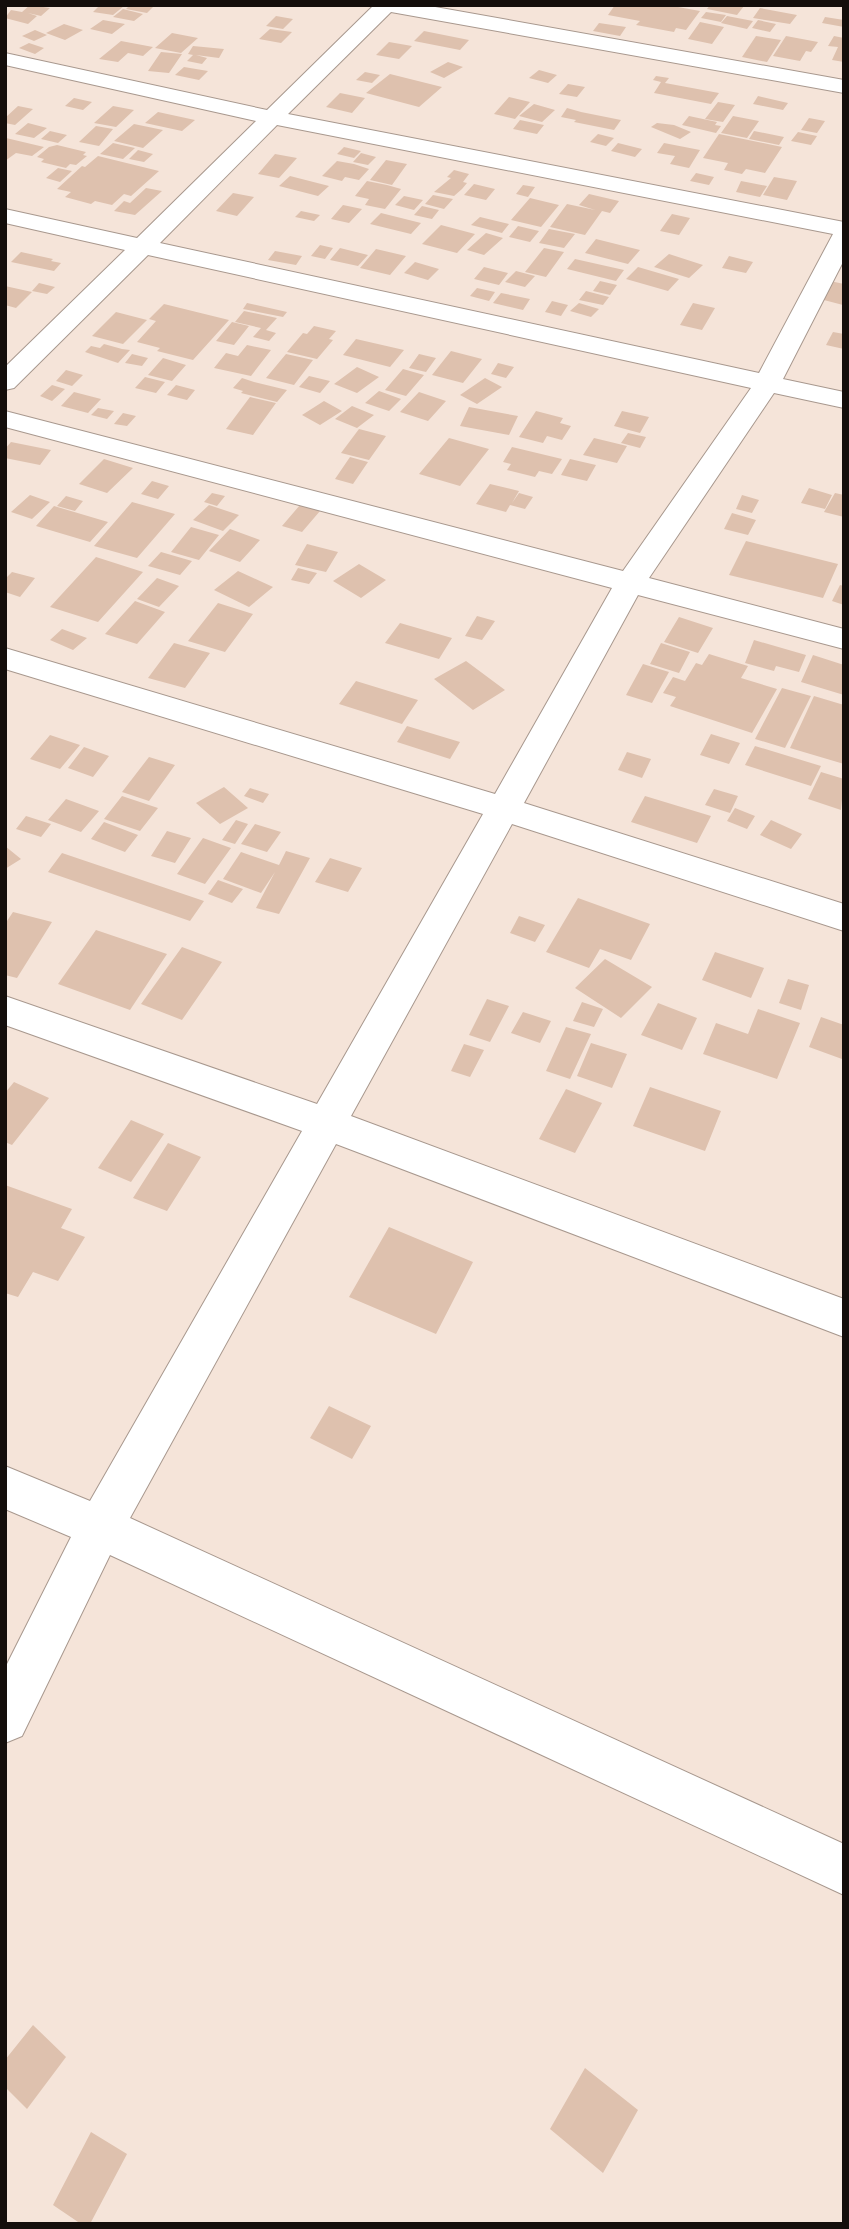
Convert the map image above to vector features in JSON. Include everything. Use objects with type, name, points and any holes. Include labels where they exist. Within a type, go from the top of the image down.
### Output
[{"type":"street","points":[[5,382],[387,5],[844,87]]},
{"type":"street","points":[[5,59],[274,118],[844,229]]},
{"type":"street","points":[[5,216],[844,400]]},
{"type":"street","points":[[5,1719],[100,1527],[630,583],[768,382],[844,236]]},
{"type":"street","points":[[5,419],[844,639]]},
{"type":"street","points":[[5,658],[505,809],[844,918]]},
{"type":"street","points":[[5,1010],[327,1124],[844,1318]]},
{"type":"street","points":[[5,1487],[100,1527],[844,1870]]},
{"type":"building","points":[[30,5],[50,8],[41,16],[28,13],[37,16],[28,24],[5,18],[11,10],[22,12]]},
{"type":"building","points":[[100,5],[124,6],[113,15],[93,12]]},
{"type":"building","points":[[130,5],[155,5],[147,13],[126,9]]},
{"type":"building","points":[[615,5],[667,5],[700,11],[686,30],[676,28],[674,32],[636,25],[640,21],[608,15]]},
{"type":"building","points":[[710,5],[744,6],[737,15],[707,9]]},
{"type":"building","points":[[760,8],[797,15],[790,24],[753,18]]},
{"type":"building","points":[[123,9],[143,14],[134,21],[113,17]]},
{"type":"building","points":[[706,12],[726,15],[721,22],[701,18]]},
{"type":"building","points":[[276,16],[293,19],[283,29],[266,26]]},
{"type":"building","points":[[727,16],[753,21],[747,29],[721,23]]},
{"type":"building","points":[[825,17],[844,20],[844,27],[822,23]]},
{"type":"building","points":[[103,20],[125,24],[112,34],[90,29]]},
{"type":"building","points":[[758,20],[776,24],[770,32],[752,28]]},
{"type":"building","points":[[700,22],[724,27],[712,44],[688,39]]},
{"type":"building","points":[[599,23],[626,27],[620,36],[593,31]]},
{"type":"building","points":[[64,24],[83,30],[65,40],[46,33]]},
{"type":"building","points":[[270,29],[292,32],[281,43],[259,39]]},
{"type":"building","points":[[35,30],[47,35],[34,41],[22,36]]},
{"type":"building","points":[[424,31],[469,40],[460,50],[414,41]]},
{"type":"building","points":[[172,33],[198,38],[181,53],[155,48]]},
{"type":"building","points":[[756,36],[781,40],[767,62],[742,57]]},
{"type":"building","points":[[786,36],[818,42],[811,52],[806,51],[800,61],[773,56]]},
{"type":"building","points":[[834,36],[844,38],[844,62],[832,60],[838,47],[828,46]]},
{"type":"building","points":[[121,41],[153,47],[143,56],[128,53],[118,62],[99,59]]},
{"type":"building","points":[[389,42],[412,46],[399,59],[376,55]]},
{"type":"building","points":[[29,43],[44,48],[35,54],[19,48]]},
{"type":"building","points":[[193,46],[224,49],[219,58],[196,55],[207,58],[202,64],[187,61],[193,55],[188,54]]},
{"type":"building","points":[[161,52],[182,54],[169,73],[148,71]]},
{"type":"building","points":[[448,62],[463,67],[444,78],[430,72]]},
{"type":"building","points":[[184,67],[208,71],[199,80],[175,75]]},
{"type":"building","points":[[539,70],[557,75],[548,83],[529,78]]},
{"type":"building","points":[[365,72],[380,75],[372,83],[356,80]]},
{"type":"building","points":[[390,74],[442,87],[419,107],[366,93]]},
{"type":"building","points":[[656,76],[669,78],[665,83],[719,93],[711,104],[654,93],[661,82],[653,80]]},
{"type":"building","points":[[568,84],[585,87],[577,97],[559,94]]},
{"type":"building","points":[[340,93],[365,98],[352,113],[326,107]]},
{"type":"building","points":[[758,96],[788,103],[783,110],[753,104]]},
{"type":"building","points":[[509,97],[530,102],[515,119],[494,114]]},
{"type":"building","points":[[74,98],[92,102],[83,110],[65,106]]},
{"type":"building","points":[[718,102],[735,105],[723,122],[705,119]]},
{"type":"building","points":[[534,104],[555,110],[542,122],[519,116]]},
{"type":"building","points":[[18,106],[33,109],[15,125],[5,123],[5,118]]},
{"type":"building","points":[[113,106],[134,110],[116,127],[94,123]]},
{"type":"building","points":[[567,108],[621,120],[614,130],[574,122],[576,120],[561,117]]},
{"type":"building","points":[[158,112],[195,120],[182,131],[145,123]]},
{"type":"building","points":[[689,116],[717,122],[715,125],[721,126],[716,133],[682,125]]},
{"type":"building","points":[[733,116],[759,121],[747,138],[721,133]]},
{"type":"building","points":[[809,118],[825,121],[817,133],[801,130]]},
{"type":"building","points":[[520,120],[544,125],[537,134],[513,129]]},
{"type":"building","points":[[28,123],[47,128],[34,138],[15,134]]},
{"type":"building","points":[[657,123],[674,125],[691,132],[680,139],[651,127]]},
{"type":"building","points":[[134,124],[163,130],[143,148],[114,141]]},
{"type":"building","points":[[96,126],[113,129],[99,146],[79,142]]},
{"type":"building","points":[[50,131],[67,135],[58,143],[41,139]]},
{"type":"building","points":[[754,131],[784,137],[779,145],[749,139]]},
{"type":"building","points":[[798,132],[817,136],[811,145],[791,141]]},
{"type":"building","points":[[598,134],[614,138],[606,146],[590,142]]},
{"type":"building","points":[[719,134],[782,147],[765,173],[746,169],[742,174],[724,170],[728,163],[703,158]]},
{"type":"building","points":[[5,139],[44,147],[32,156],[16,153],[5,161]]},
{"type":"building","points":[[113,143],[135,148],[123,159],[100,154]]},
{"type":"building","points":[[618,143],[642,149],[635,157],[611,151]]},
{"type":"building","points":[[664,143],[700,150],[689,168],[670,164],[675,156],[657,153]]},
{"type":"building","points":[[57,145],[86,152],[83,155],[87,156],[76,165],[70,164],[66,168],[41,162],[44,159],[37,157],[49,147]]},
{"type":"building","points":[[344,147],[361,151],[354,158],[337,154]]},
{"type":"building","points":[[138,150],[153,154],[144,162],[129,159]]},
{"type":"building","points":[[361,153],[376,157],[368,165],[353,162]]},
{"type":"building","points":[[275,154],[297,158],[279,178],[258,174]]},
{"type":"building","points":[[98,156],[159,171],[131,196],[124,194],[112,205],[95,201],[91,204],[65,197],[71,192],[57,189],[82,166],[85,167]]},
{"type":"building","points":[[386,160],[407,164],[392,185],[370,180]]},
{"type":"building","points":[[337,161],[369,169],[359,180],[345,177],[342,181],[322,176]]},
{"type":"building","points":[[58,168],[72,171],[60,182],[46,178]]},
{"type":"building","points":[[454,170],[469,174],[462,189],[454,196],[434,192],[451,178],[447,177]]},
{"type":"building","points":[[696,173],[714,177],[709,185],[690,181]]},
{"type":"building","points":[[290,176],[329,186],[318,196],[279,186]]},
{"type":"building","points":[[774,177],[797,181],[787,200],[763,195]]},
{"type":"building","points":[[367,181],[401,189],[385,209],[365,205],[369,199],[355,196]]},
{"type":"building","points":[[741,181],[767,186],[760,197],[736,192]]},
{"type":"building","points":[[474,184],[495,189],[486,200],[464,195]]},
{"type":"building","points":[[523,185],[535,187],[528,197],[516,194]]},
{"type":"building","points":[[146,188],[162,191],[135,215],[114,211],[124,201],[130,203]]},
{"type":"building","points":[[233,193],[254,197],[237,216],[216,211]]},
{"type":"building","points":[[589,194],[619,201],[610,213],[602,211],[585,235],[550,227],[567,204],[595,210],[579,205]]},
{"type":"building","points":[[433,195],[453,199],[444,209],[425,204]]},
{"type":"building","points":[[404,196],[423,200],[414,210],[395,205]]},
{"type":"building","points":[[530,198],[559,205],[541,227],[511,220]]},
{"type":"building","points":[[343,205],[362,209],[349,223],[331,219]]},
{"type":"building","points":[[422,206],[439,210],[432,219],[414,215]]},
{"type":"building","points":[[301,211],[320,215],[314,221],[295,217]]},
{"type":"building","points":[[381,213],[421,223],[411,234],[370,224]]},
{"type":"building","points":[[672,214],[690,218],[679,235],[660,231]]},
{"type":"building","points":[[480,217],[509,224],[502,233],[471,225]]},
{"type":"building","points":[[441,225],[475,234],[457,253],[422,244]]},
{"type":"building","points":[[518,226],[539,231],[530,242],[509,237]]},
{"type":"building","points":[[549,229],[575,234],[564,248],[539,243]]},
{"type":"building","points":[[486,233],[503,238],[484,255],[467,250]]},
{"type":"building","points":[[596,239],[640,250],[628,264],[585,253]]},
{"type":"building","points":[[320,245],[333,248],[325,259],[311,256]]},
{"type":"building","points":[[340,248],[368,255],[358,266],[330,260]]},
{"type":"building","points":[[544,248],[564,252],[546,277],[525,272]]},
{"type":"building","points":[[376,249],[406,256],[390,275],[360,268]]},
{"type":"building","points":[[275,251],[302,256],[296,265],[268,260]]},
{"type":"building","points":[[21,252],[61,263],[54,271],[11,262]]},
{"type":"building","points":[[669,254],[703,265],[689,278],[654,267]]},
{"type":"building","points":[[729,256],[753,262],[746,273],[722,268]]},
{"type":"building","points":[[575,259],[624,270],[616,281],[567,269]]},
{"type":"building","points":[[415,262],[439,269],[428,280],[404,273]]},
{"type":"building","points":[[484,267],[508,273],[499,285],[474,279]]},
{"type":"building","points":[[638,267],[679,279],[668,291],[626,279]]},
{"type":"building","points":[[516,271],[535,276],[525,287],[505,282]]},
{"type":"building","points":[[600,281],[617,285],[610,295],[593,291]]},
{"type":"building","points":[[830,281],[844,284],[843,305],[820,299]]},
{"type":"building","points":[[39,283],[55,287],[47,294],[32,291]]},
{"type":"building","points":[[5,286],[32,292],[16,308],[5,305]]},
{"type":"building","points":[[477,288],[495,292],[489,301],[470,296]]},
{"type":"building","points":[[586,291],[609,297],[603,305],[579,300]]},
{"type":"building","points":[[501,293],[530,299],[523,310],[493,303]]},
{"type":"building","points":[[552,301],[568,305],[561,316],[545,312]]},
{"type":"building","points":[[247,303],[287,312],[283,317],[243,309]]},
{"type":"building","points":[[579,303],[599,309],[591,317],[570,311]]},
{"type":"building","points":[[693,303],[715,308],[702,330],[680,325]]},
{"type":"building","points":[[164,304],[229,320],[193,360],[157,351],[160,348],[137,342],[156,321],[149,319]]},
{"type":"building","points":[[244,311],[277,318],[266,330],[276,333],[269,341],[253,337],[261,328],[235,322]]},
{"type":"building","points":[[116,312],[147,320],[123,344],[92,336]]},
{"type":"building","points":[[232,322],[249,326],[234,345],[216,341]]},
{"type":"building","points":[[314,326],[336,331],[329,339],[333,340],[317,359],[287,352],[303,333],[307,334]]},
{"type":"building","points":[[833,332],[844,334],[844,349],[826,345]]},
{"type":"building","points":[[356,339],[404,350],[390,367],[343,355]]},
{"type":"building","points":[[104,344],[130,350],[118,363],[85,352],[91,346],[100,348]]},
{"type":"building","points":[[247,345],[271,350],[251,376],[214,368],[226,353],[238,356]]},
{"type":"building","points":[[451,351],[482,359],[463,383],[432,375]]},
{"type":"building","points":[[132,354],[148,358],[142,366],[125,363]]},
{"type":"building","points":[[286,354],[313,360],[294,385],[266,378]]},
{"type":"building","points":[[419,354],[436,358],[426,372],[409,368]]},
{"type":"building","points":[[163,358],[186,365],[172,381],[148,375]]},
{"type":"building","points":[[498,363],[514,367],[506,378],[491,374]]},
{"type":"building","points":[[357,367],[379,377],[357,393],[334,384]]},
{"type":"building","points":[[403,369],[424,375],[406,396],[385,390]]},
{"type":"building","points":[[66,370],[83,375],[72,386],[56,381]]},
{"type":"building","points":[[309,376],[330,381],[320,393],[299,387]]},
{"type":"building","points":[[145,377],[165,382],[156,393],[135,388]]},
{"type":"building","points":[[242,378],[287,390],[277,402],[241,393],[243,391],[233,388]]},
{"type":"building","points":[[485,378],[502,387],[477,404],[460,395]]},
{"type":"building","points":[[52,385],[65,389],[52,401],[40,396]]},
{"type":"building","points":[[176,385],[195,390],[187,400],[167,395]]},
{"type":"building","points":[[379,391],[401,399],[389,411],[365,403]]},
{"type":"building","points":[[74,392],[101,399],[88,413],[61,406]]},
{"type":"building","points":[[419,392],[446,401],[428,421],[400,412]]},
{"type":"building","points":[[250,397],[276,403],[253,435],[226,429]]},
{"type":"building","points":[[324,401],[342,411],[320,425],[302,415]]},
{"type":"building","points":[[352,406],[374,415],[357,428],[335,419]]},
{"type":"building","points":[[469,407],[518,416],[509,435],[460,426]]},
{"type":"building","points":[[98,408],[114,411],[107,419],[91,415]]},
{"type":"building","points":[[536,411],[563,418],[560,423],[571,426],[562,440],[547,436],[543,443],[519,437]]},
{"type":"building","points":[[622,411],[649,417],[640,433],[614,426]]},
{"type":"building","points":[[123,413],[136,416],[127,426],[114,424]]},
{"type":"building","points":[[359,429],[386,436],[369,460],[341,453]]},
{"type":"building","points":[[628,433],[646,437],[640,448],[621,443]]},
{"type":"building","points":[[449,438],[489,449],[460,486],[419,474]]},
{"type":"building","points":[[594,438],[627,446],[617,463],[583,455]]},
{"type":"building","points":[[11,442],[51,450],[40,465],[5,458],[5,449]]},
{"type":"building","points":[[512,447],[562,459],[552,474],[539,471],[535,477],[507,470],[511,464],[503,462]]},
{"type":"building","points":[[350,457],[368,462],[353,484],[335,479]]},
{"type":"building","points":[[104,459],[133,468],[107,493],[79,484]]},
{"type":"building","points":[[570,459],[596,465],[587,481],[561,475]]},
{"type":"building","points":[[152,481],[169,486],[158,499],[141,494]]},
{"type":"building","points":[[490,484],[519,491],[512,503],[519,493],[533,497],[525,509],[510,505],[506,512],[476,504]]},
{"type":"building","points":[[809,488],[832,495],[825,509],[801,503]]},
{"type":"building","points":[[212,493],[225,496],[217,506],[204,502]]},
{"type":"building","points":[[835,493],[844,495],[844,517],[824,512]]},
{"type":"building","points":[[30,495],[50,502],[32,519],[11,512]]},
{"type":"building","points":[[742,495],[759,500],[752,513],[736,509]]},
{"type":"building","points":[[66,496],[83,501],[75,511],[57,506]]},
{"type":"building","points":[[132,502],[175,514],[137,558],[94,546]]},
{"type":"building","points":[[209,505],[239,515],[223,531],[193,520]]},
{"type":"building","points":[[300,505],[320,511],[302,532],[282,526]]},
{"type":"building","points":[[54,506],[108,522],[90,542],[36,526]]},
{"type":"building","points":[[732,513],[756,520],[748,535],[724,529]]},
{"type":"building","points":[[191,527],[219,535],[199,560],[171,552]]},
{"type":"building","points":[[230,529],[260,540],[240,562],[209,551]]},
{"type":"building","points":[[746,541],[838,564],[823,598],[729,575]]},
{"type":"building","points":[[307,544],[338,552],[326,572],[295,565]]},
{"type":"building","points":[[161,552],[192,561],[180,575],[148,566]]},
{"type":"building","points":[[96,557],[143,572],[98,622],[50,607]]},
{"type":"building","points":[[359,564],[386,580],[361,598],[333,581]]},
{"type":"building","points":[[298,568],[317,573],[309,584],[291,580]]},
{"type":"building","points":[[238,571],[273,587],[249,607],[214,590]]},
{"type":"building","points":[[12,572],[35,578],[20,597],[5,592],[5,579]]},
{"type":"building","points":[[157,578],[179,586],[159,607],[137,599]]},
{"type":"building","points":[[840,585],[844,586],[844,605],[832,601]]},
{"type":"building","points":[[135,601],[165,612],[137,644],[105,634]]},
{"type":"building","points":[[218,603],[253,614],[225,652],[188,641]]},
{"type":"building","points":[[477,616],[495,621],[482,640],[465,636]]},
{"type":"building","points":[[679,617],[713,628],[698,653],[664,642]]},
{"type":"building","points":[[400,623],[452,638],[439,659],[385,643]]},
{"type":"building","points":[[62,629],[87,638],[73,650],[50,640]]},
{"type":"building","points":[[754,640],[806,655],[799,672],[776,666],[774,671],[745,663]]},
{"type":"building","points":[[174,643],[210,653],[185,688],[148,678]]},
{"type":"building","points":[[661,643],[690,652],[679,673],[650,664]]},
{"type":"building","points":[[709,654],[748,666],[741,678],[777,689],[752,733],[670,706],[676,697],[663,693],[673,677],[685,681],[696,663],[702,665]]},
{"type":"building","points":[[813,655],[844,665],[844,695],[801,682]]},
{"type":"building","points":[[466,661],[505,690],[473,710],[434,679]]},
{"type":"building","points":[[643,664],[669,672],[652,703],[626,695]]},
{"type":"building","points":[[356,681],[418,700],[402,724],[339,704]]},
{"type":"building","points":[[782,688],[811,696],[785,748],[755,739]]},
{"type":"building","points":[[814,696],[844,705],[844,764],[790,748]]},
{"type":"building","points":[[407,726],[460,742],[450,759],[397,742]]},
{"type":"building","points":[[711,734],[740,743],[729,764],[700,755]]},
{"type":"building","points":[[50,735],[80,745],[60,769],[30,759]]},
{"type":"building","points":[[755,746],[821,766],[811,786],[745,765]]},
{"type":"building","points":[[84,747],[109,756],[93,777],[68,768]]},
{"type":"building","points":[[627,752],[651,759],[642,778],[618,770]]},
{"type":"building","points":[[149,757],[175,765],[149,801],[122,792]]},
{"type":"building","points":[[821,772],[844,779],[841,810],[808,799]]},
{"type":"building","points":[[224,787],[248,808],[220,824],[196,803]]},
{"type":"building","points":[[250,788],[269,794],[263,803],[244,796]]},
{"type":"building","points":[[714,789],[738,796],[730,813],[705,805]]},
{"type":"building","points":[[122,796],[158,808],[140,831],[104,819]]},
{"type":"building","points":[[645,796],[711,816],[697,843],[631,822]]},
{"type":"building","points":[[66,799],[99,811],[81,832],[48,820]]},
{"type":"building","points":[[735,808],[755,816],[747,829],[727,821]]},
{"type":"building","points":[[26,816],[51,824],[41,837],[16,829]]},
{"type":"building","points":[[236,820],[248,824],[235,844],[222,840]]},
{"type":"building","points":[[771,820],[802,834],[791,849],[760,835]]},
{"type":"building","points":[[104,822],[138,835],[125,852],[91,839]]},
{"type":"building","points":[[255,824],[281,832],[267,852],[241,844]]},
{"type":"building","points":[[167,831],[191,838],[175,863],[151,856]]},
{"type":"building","points":[[203,838],[231,848],[205,884],[177,874]]},
{"type":"building","points":[[5,846],[21,859],[5,869]]},
{"type":"building","points":[[286,851],[310,858],[279,914],[256,908],[275,872],[261,893],[223,879],[241,852],[279,865]]},
{"type":"building","points":[[62,853],[204,901],[190,921],[48,872]]},
{"type":"building","points":[[330,858],[362,868],[348,892],[315,882]]},
{"type":"building","points":[[218,880],[243,889],[232,903],[208,894]]},
{"type":"building","points":[[578,898],[650,924],[631,960],[600,949],[589,968],[546,952]]},
{"type":"building","points":[[13,912],[52,922],[17,978],[5,975],[5,924]]},
{"type":"building","points":[[519,916],[545,925],[535,942],[510,933]]},
{"type":"building","points":[[96,930],[167,954],[130,1010],[58,984]]},
{"type":"building","points":[[182,947],[222,962],[182,1020],[141,1004]]},
{"type":"building","points":[[715,952],[764,968],[751,998],[702,980]]},
{"type":"building","points":[[605,959],[652,987],[621,1018],[575,988]]},
{"type":"building","points":[[788,979],[809,985],[801,1010],[779,1003]]},
{"type":"building","points":[[487,999],[509,1006],[490,1042],[469,1035]]},
{"type":"building","points":[[582,1002],[603,1009],[594,1027],[573,1021]]},
{"type":"building","points":[[658,1003],[697,1018],[682,1050],[641,1035]]},
{"type":"building","points":[[758,1009],[800,1023],[777,1079],[703,1054],[716,1023],[748,1034]]},
{"type":"building","points":[[523,1012],[551,1021],[540,1043],[511,1033]]},
{"type":"building","points":[[821,1017],[844,1025],[842,1059],[809,1047]]},
{"type":"building","points":[[566,1027],[591,1034],[570,1079],[546,1071]]},
{"type":"building","points":[[591,1043],[627,1054],[612,1088],[577,1076]]},
{"type":"building","points":[[464,1044],[484,1050],[470,1077],[451,1071]]},
{"type":"building","points":[[14,1082],[49,1098],[12,1145],[5,1142],[5,1093]]},
{"type":"building","points":[[650,1087],[721,1111],[705,1151],[633,1126]]},
{"type":"building","points":[[566,1089],[602,1103],[575,1153],[539,1139]]},
{"type":"building","points":[[131,1120],[164,1134],[131,1182],[98,1168]]},
{"type":"building","points":[[168,1143],[201,1157],[167,1211],[133,1198]]},
{"type":"building","points":[[5,1185],[72,1209],[61,1228],[85,1237],[58,1281],[33,1272],[18,1297],[5,1293]]},
{"type":"building","points":[[389,1227],[473,1262],[436,1334],[349,1297]]},
{"type":"building","points":[[329,1406],[371,1426],[352,1459],[310,1438]]},
{"type":"building","points":[[33,2025],[66,2057],[27,2109],[5,2087],[5,2060]]},
{"type":"building","points":[[585,2068],[638,2110],[603,2173],[550,2129]]},
{"type":"building","points":[[91,2132],[127,2154],[90,2224],[81,2224],[53,2205]]}]
